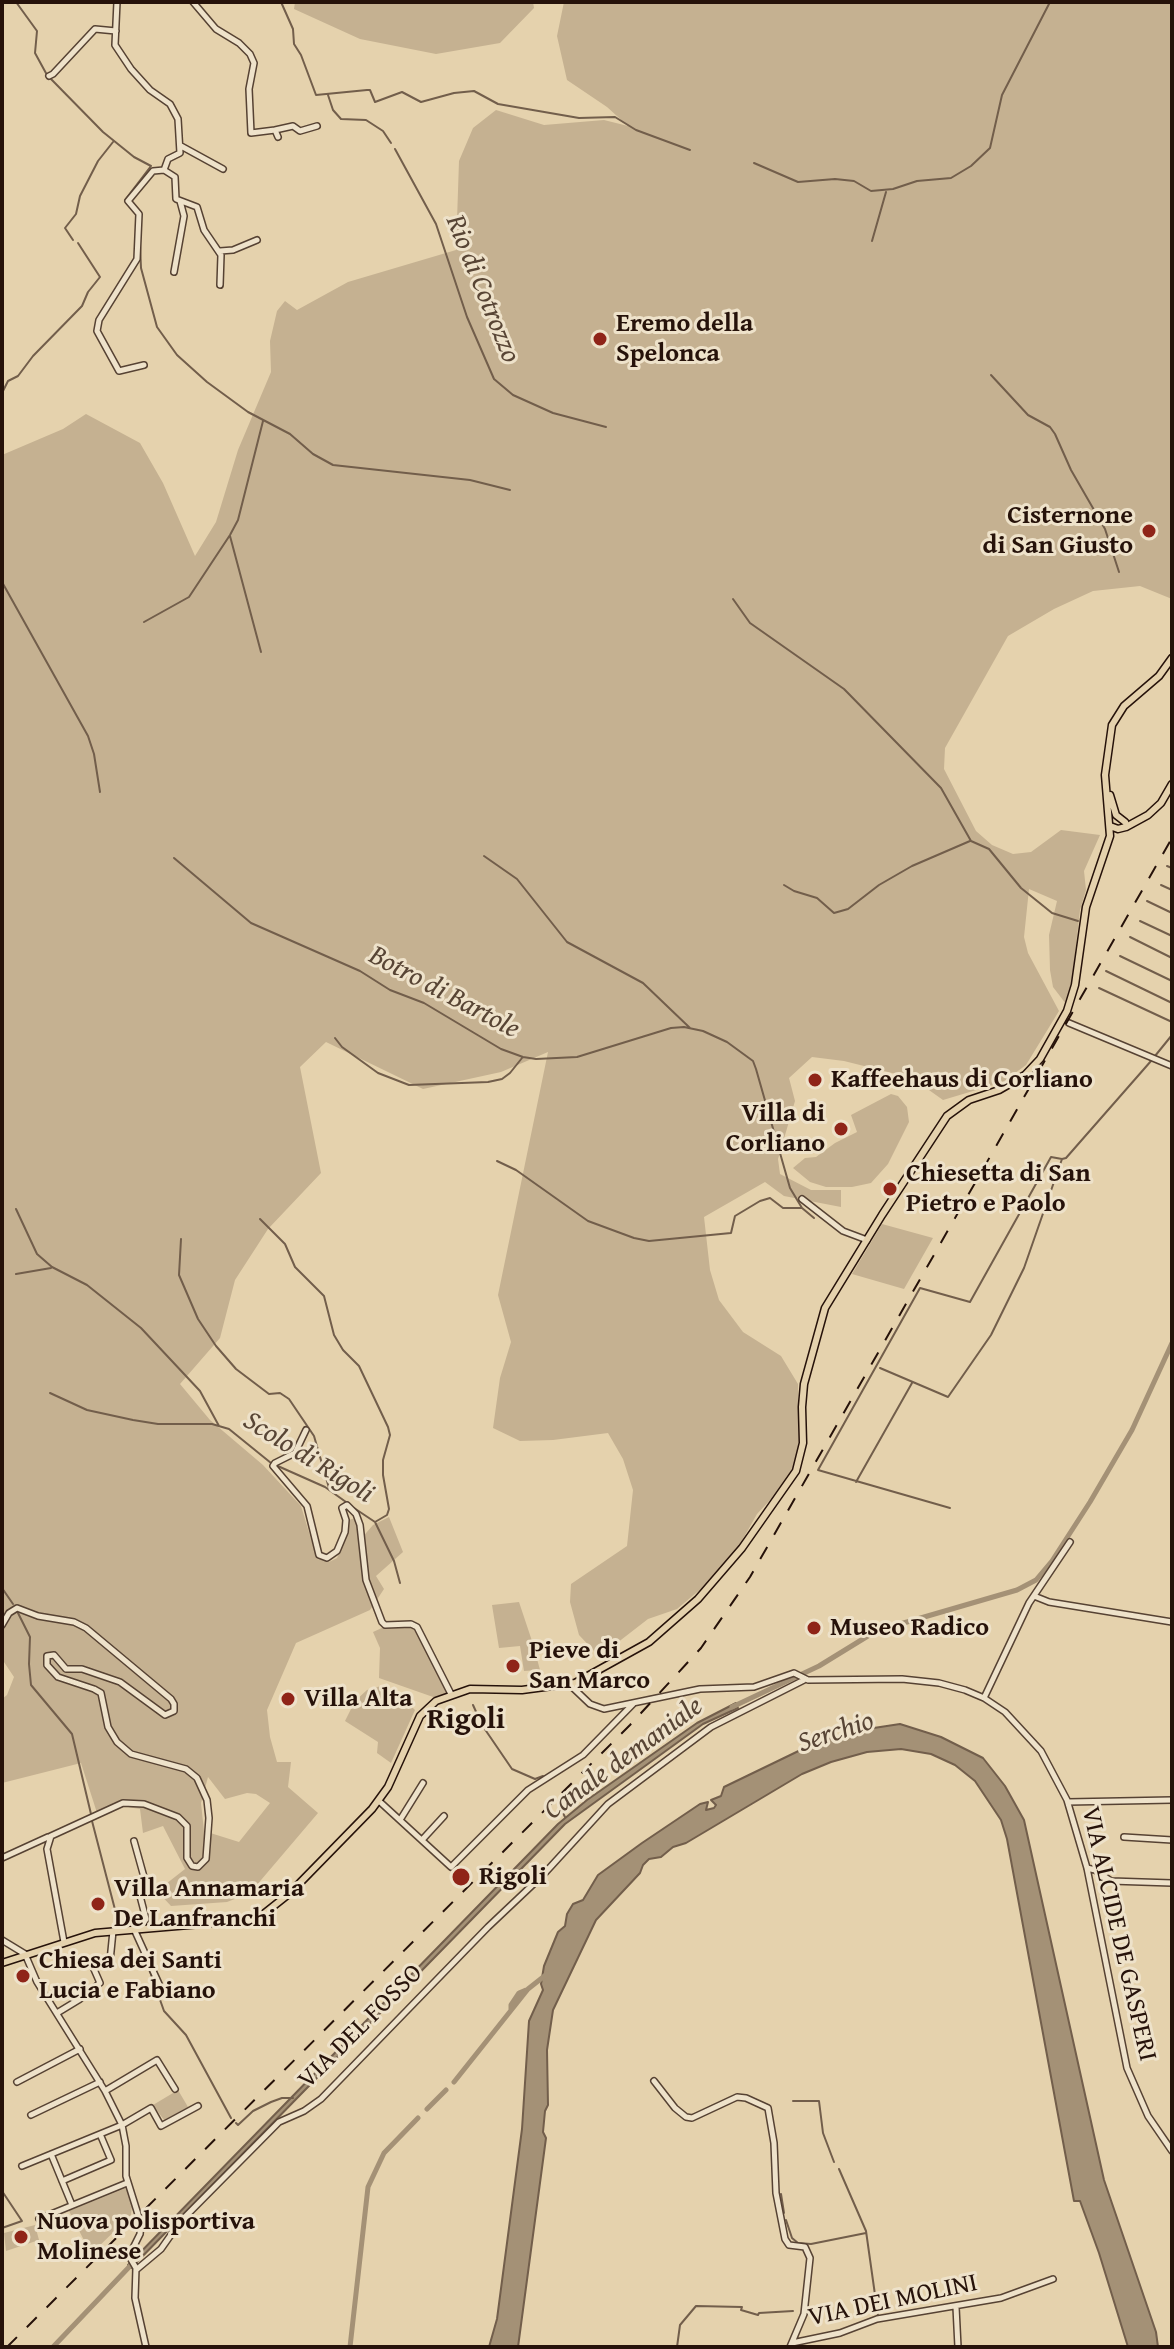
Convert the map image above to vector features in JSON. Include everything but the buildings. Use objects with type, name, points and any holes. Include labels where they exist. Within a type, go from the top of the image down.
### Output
[{"type":"main road","points":[[1107,849],[1110,826],[1106,764],[1114,720],[1129,701],[1159,676],[1172,658]]},
{"type":"main road","points":[[1110,826],[1143,819],[1161,803],[1172,784]]},
{"type":"main road","points":[[1106,786],[1116,815],[1123,825]]},
{"type":"main road","points":[[2,1963],[64,1942],[113,1931],[236,1921],[261,1916],[298,1885],[379,1801],[420,1716],[436,1701],[470,1689],[522,1690],[570,1685],[649,1642],[698,1599],[742,1548],[788,1485],[801,1458],[804,1384],[825,1308],[867,1240],[947,1116],[969,1100],[1019,1079],[1040,1059],[1071,1000],[1086,907],[1107,849],[1123,825]]},
{"type":"street","points":[[117,2],[115,45],[131,69],[175,111],[181,146],[178,156],[168,159],[164,170]]},
{"type":"street","points":[[193,2],[216,29],[239,43],[254,63],[249,89],[251,133],[276,134],[293,126],[300,131],[317,126]]},
{"type":"street","points":[[49,76],[95,29],[116,31]]},
{"type":"street","points":[[181,146],[223,169]]},
{"type":"street","points":[[144,365],[119,371],[97,331],[99,320],[137,259],[139,214],[128,201],[153,171],[164,170],[175,177],[175,197],[197,207],[204,230],[219,251],[220,285]]},
{"type":"street","points":[[174,272],[184,216],[180,201]]},
{"type":"street","points":[[219,251],[233,250],[257,240]]},
{"type":"street","points":[[1069,1023],[1172,1066]]},
{"type":"street","points":[[802,1199],[843,1231],[867,1240]]},
{"type":"street","points":[[306,1430],[295,1453],[273,1466],[307,1506],[319,1555],[327,1558],[337,1551],[345,1532],[346,1520],[342,1508],[347,1505],[356,1514],[360,1525],[366,1580],[382,1622],[385,1625],[411,1624],[417,1627],[451,1694]]},
{"type":"street","points":[[984,1698],[1034,1596],[1070,1542]]},
{"type":"street","points":[[1034,1596],[1049,1602],[1172,1622]]},
{"type":"street","points":[[2,1625],[9,1613],[17,1608],[38,1616],[74,1622],[86,1628],[171,1699],[174,1711],[165,1715],[120,1682],[82,1669],[66,1669],[54,1655],[47,1656],[47,1665],[58,1677],[101,1693],[108,1727],[117,1742],[131,1754],[186,1769],[197,1778],[207,1800],[209,1818],[206,1859],[198,1867],[192,1866],[187,1858],[187,1826],[178,1817],[144,1804],[123,1803],[2,1858]]},
{"type":"street","name":"VIA ALCIDE DE GASPERI","points":[[570,1685],[597,1707],[633,1704],[700,1689],[754,1687],[789,1674],[801,1677],[917,1680],[939,1683],[984,1698],[1005,1712],[1033,1741],[1068,1802],[1087,1868],[1127,2068],[1144,2107],[1172,2151]]},
{"type":"street","name":"VIA DEL FOSSO","points":[[136,2268],[166,2244],[180,2222],[279,2122],[321,2099],[488,1927],[543,1875],[608,1804],[711,1727],[801,1677]]},
{"type":"street","points":[[379,1801],[451,1867],[528,1790],[583,1755],[633,1704]]},
{"type":"street","points":[[400,1820],[423,1783]]},
{"type":"street","points":[[1068,1802],[1172,1800]]},
{"type":"street","points":[[422,1840],[444,1816]]},
{"type":"street","points":[[51,1836],[46,1845],[64,1942]]},
{"type":"street","points":[[1124,1837],[1172,1840]]},
{"type":"street","points":[[134,1841],[144,1877],[140,1896],[146,1919],[137,1928],[159,1984]]},
{"type":"street","points":[[1087,1868],[1111,1881],[1172,1883]]},
{"type":"street","points":[[57,2013],[100,1983],[93,1967],[110,1961],[113,1931]]},
{"type":"street","points":[[2,1940],[25,1954],[37,1982],[100,2082],[122,2125],[127,2183],[141,2228],[130,2259],[136,2268],[135,2298],[146,2347]]},
{"type":"street","points":[[17,2082],[80,2049]]},
{"type":"street","points":[[105,2091],[157,2060],[175,2089]]},
{"type":"street","points":[[654,2081],[686,2117],[692,2118],[737,2097],[768,2108],[774,2143],[776,2193],[785,2239],[789,2245],[805,2247],[810,2258],[804,2314],[791,2345]]},
{"type":"street","points":[[31,2115],[100,2082]]},
{"type":"street","points":[[22,2166],[122,2125],[151,2108],[161,2126],[198,2106]]},
{"type":"street","points":[[62,2181],[111,2160],[100,2134]]},
{"type":"street","points":[[51,2154],[72,2205]]},
{"type":"street","points":[[39,2219],[127,2183]]},
{"type":"street","name":"VIA DEI MOLINI","points":[[791,2345],[840,2333],[877,2319],[1001,2298],[1053,2279]]},
{"type":"street","points":[[956,2307],[958,2347]]},
{"type":"shaded area","points":[[295,2],[533,2],[534,8],[500,43],[436,54],[360,39],[294,9]]},
{"type":"shaded area","points":[[564,2],[1172,2],[1172,599],[1140,586],[1093,591],[1008,636],[945,748],[944,769],[976,831],[992,845],[1013,854],[1031,852],[1061,830],[1100,835],[1084,871],[1086,890],[1080,910],[1066,1004],[1053,987],[1050,970],[1049,935],[1057,901],[1029,889],[1024,937],[1028,953],[1059,1011],[1026,1065],[1003,1082],[943,1100],[912,1078],[844,1061],[812,1057],[789,1078],[795,1101],[778,1159],[780,1174],[811,1190],[841,1190],[841,1207],[784,1196],[765,1182],[704,1217],[710,1270],[719,1300],[743,1332],[781,1356],[798,1384],[799,1454],[785,1484],[757,1514],[739,1546],[702,1588],[677,1609],[648,1619],[597,1654],[579,1635],[570,1602],[571,1584],[627,1546],[633,1490],[623,1459],[608,1433],[520,1441],[493,1428],[500,1378],[511,1342],[498,1295],[548,1052],[501,1072],[423,1089],[326,1042],[300,1067],[321,1173],[268,1229],[235,1280],[220,1338],[180,1384],[210,1420],[263,1465],[301,1506],[317,1559],[329,1562],[337,1558],[346,1538],[349,1520],[355,1518],[360,1540],[373,1525],[389,1517],[403,1552],[376,1576],[384,1589],[370,1610],[296,1643],[267,1710],[277,1762],[291,1762],[288,1787],[318,1813],[250,1893],[227,1902],[171,1906],[157,1891],[185,1869],[163,1826],[143,1833],[140,1809],[121,1806],[98,1816],[81,1763],[2,1783],[2,1699],[7,1695],[14,1677],[2,1659],[2,455],[63,429],[86,414],[140,443],[163,483],[195,556],[216,522],[238,450],[271,372],[270,341],[277,311],[285,301],[297,310],[348,282],[456,250],[459,161],[473,128],[496,110],[544,125],[604,120],[628,126],[607,107],[567,80],[557,36]],"holes":[[[208,1777],[225,1799],[247,1793],[256,1794],[270,1803],[239,1842],[204,1831],[201,1803]]]},
{"type":"shaded area","points":[[891,1094],[898,1096],[907,1107],[909,1122],[888,1164],[871,1183],[826,1187],[810,1182],[793,1168],[805,1158],[816,1157],[857,1132],[851,1115]]},
{"type":"shaded area","points":[[882,1224],[933,1238],[904,1289],[852,1274]]},
{"type":"shaded area","points":[[519,1602],[540,1670],[524,1671],[520,1646],[499,1648],[492,1605]]},
{"type":"shaded area","points":[[409,1626],[418,1633],[448,1692],[436,1698],[379,1678],[380,1648],[373,1632],[384,1627]]},
{"type":"shaded area","points":[[381,1686],[409,1697],[410,1705],[415,1710],[391,1763],[377,1753],[378,1742],[345,1721],[355,1701],[367,1690]]},
{"type":"shaded area","points":[[736,1703],[738,1708],[703,1724],[565,1824],[131,2268],[128,2265],[558,1824],[697,1723]]},
{"type":"shaded area","name":"Serchio","points":[[900,1724],[941,1737],[983,1758],[1005,1786],[1024,1820],[1104,2180],[1156,2332],[1158,2347],[1128,2347],[1080,2201],[1074,2201],[1001,1820],[975,1781],[955,1765],[931,1754],[901,1749],[867,1752],[802,1774],[686,1843],[673,1847],[661,1857],[649,1859],[596,1920],[553,2010],[547,2050],[548,2105],[543,2132],[546,2138],[518,2347],[489,2347],[497,2319],[522,2129],[529,2021],[543,1990],[544,1966],[573,1904],[583,1900],[598,1875],[642,1843],[700,1804],[708,1802],[706,1810],[714,1808],[716,1805],[711,1800],[721,1796],[724,1787],[813,1744],[854,1731]]},
{"type":"shaded area","points":[[178,2090],[188,2107],[164,2120],[153,2105]]},
{"type":"shaded area","points":[[126,2188],[132,2206],[131,2215],[91,2254],[69,2211]]},
{"type":"shaded area","name":"Nuova polisportiva Molinese","points":[[35,2225],[39,2240],[6,2251],[4,2233]]},
{"type":"waterway","points":[[16,2],[37,31],[35,53],[47,75]]},
{"type":"waterway","points":[[281,2],[293,29],[294,44],[316,95],[370,90],[375,102],[402,92],[421,102],[474,91],[498,104],[579,118],[615,117],[636,130],[690,150]]},
{"type":"waterway","points":[[754,163],[798,182],[854,181],[871,191],[893,189],[917,181],[951,178],[971,166],[990,148],[1002,95],[1050,2]]},
{"type":"waterway","points":[[50,78],[103,132],[134,157],[151,166],[125,200]]},
{"type":"waterway","name":"Rio di Cotrozzo","points":[[328,95],[333,110],[341,119],[366,120],[383,131],[391,143]]},
{"type":"waterway","points":[[73,240],[65,228],[76,214],[80,196],[98,161],[113,142]]},
{"type":"waterway","name":"Rio di Cotrozzo","points":[[395,149],[436,224],[467,317],[494,379],[513,395],[553,413],[606,427]]},
{"type":"waterway","points":[[872,241],[886,192]]},
{"type":"waterway","points":[[2,393],[8,381],[18,376],[33,356],[82,306],[100,277],[78,243]]},
{"type":"waterway","points":[[140,245],[141,268],[157,327],[177,355],[248,412],[290,434],[313,454],[333,465],[470,480],[510,490]]},
{"type":"waterway","points":[[991,375],[1028,415],[1050,427],[1055,434],[1071,470],[1105,529],[1119,572]]},
{"type":"waterway","points":[[144,622],[189,597],[230,535],[238,520],[263,421]]},
{"type":"waterway","points":[[230,536],[261,652]]},
{"type":"waterway","points":[[2,582],[88,736],[100,792]]},
{"type":"waterway","points":[[733,599],[750,623],[844,689],[941,788],[971,841],[989,849],[1021,888],[1052,913],[1078,921]]},
{"type":"waterway","points":[[784,885],[817,898],[834,913],[848,909],[879,885],[912,866],[970,841]]},
{"type":"waterway","points":[[484,856],[517,879],[567,942],[643,983],[690,1028]]},
{"type":"waterway","name":"Botro di Bartole","points":[[174,858],[251,923],[360,971],[390,990],[424,1003],[501,1049],[523,1057],[577,1057],[671,1028],[684,1027],[703,1031],[727,1042],[753,1061],[790,1188],[802,1208]]},
{"type":"waterway","points":[[1167,866],[1172,868]]},
{"type":"waterway","points":[[1161,885],[1172,890]]},
{"type":"waterway","points":[[1147,901],[1172,913]]},
{"type":"waterway","points":[[1140,921],[1172,936]]},
{"type":"waterway","points":[[1130,937],[1172,958]]},
{"type":"waterway","points":[[1120,956],[1172,981]]},
{"type":"waterway","points":[[1106,971],[1172,1003]]},
{"type":"waterway","points":[[1099,988],[1172,1022]]},
{"type":"waterway","points":[[1155,1056],[1172,1035]]},
{"type":"waterway","points":[[335,1038],[342,1047],[378,1073],[409,1085],[502,1079],[522,1058]]},
{"type":"waterway","points":[[880,1368],[948,1397],[991,1335],[1024,1268],[1062,1159],[1151,1061]]},
{"type":"waterway","points":[[950,1508],[818,1470],[920,1288],[970,1302],[1051,1157],[1062,1159]]},
{"type":"waterway","points":[[497,1161],[516,1170],[588,1221],[649,1241],[731,1233],[735,1216],[770,1198],[783,1208],[802,1208],[814,1218]]},
{"type":"waterway","name":"Scolo di Rigoli","points":[[16,1209],[37,1254],[52,1267],[87,1285],[141,1328],[200,1391],[219,1426]]},
{"type":"waterway","points":[[260,1219],[285,1244],[295,1267],[324,1296],[334,1335],[343,1350],[359,1366],[388,1427],[390,1435],[383,1460],[383,1475],[389,1509],[387,1515],[375,1522]]},
{"type":"waterway","points":[[181,1239],[179,1275],[198,1319],[236,1369],[269,1394],[280,1393],[289,1399],[314,1436],[329,1488]]},
{"type":"waterway","points":[[16,1274],[51,1268]]},
{"type":"waterway","name":"Canale demaniale","points":[[732,1707],[819,1666],[876,1631],[1017,1590],[1036,1580],[1090,1502],[1132,1430],[1172,1343]]},
{"type":"waterway","points":[[856,1482],[912,1383]]},
{"type":"waterway","points":[[50,1393],[87,1410],[133,1420],[158,1424],[212,1424],[229,1429],[271,1463],[325,1487],[346,1502]]},
{"type":"waterway","name":"Scolo di Rigoli","points":[[354,1508],[375,1522],[394,1561],[400,1583]]},
{"type":"waterway","points":[[2,1588],[13,1604]]},
{"type":"waterway","points":[[17,1611],[30,1637],[31,1685],[72,1734],[91,1814]]},
{"type":"waterway","name":"Scolo di Rigoli","points":[[473,1705],[482,1725],[512,1769],[535,1779],[543,1776]]},
{"type":"waterway","name":"Scolo di Rigoli","points":[[564,1795],[566,1799],[560,1807],[565,1817]]},
{"type":"waterway","points":[[92,1821],[119,1925]]},
{"type":"waterway","points":[[148,1966],[164,2011],[186,2035],[231,2118]]},
{"type":"waterway","points":[[454,2082],[528,1989],[547,1974]]},
{"type":"waterway","points":[[511,2009],[519,1993],[526,1990]]},
{"type":"waterway","points":[[427,2109],[446,2090]]},
{"type":"waterway","points":[[236,2123],[238,2125],[253,2111],[271,2102],[293,2098]]},
{"type":"waterway","points":[[793,2101],[819,2101],[823,2133],[834,2162]]},
{"type":"waterway","points":[[350,2347],[368,2187],[384,2153],[418,2118]]},
{"type":"waterway","points":[[839,2169],[866,2231],[878,2316]]},
{"type":"waterway","points":[[2,2191],[22,2221],[2,2228]]},
{"type":"waterway","points":[[781,2194],[784,2213]]},
{"type":"waterway","points":[[786,2220],[792,2238],[798,2243],[811,2244],[866,2233]]},
{"type":"waterway","name":"Canale demaniale","points":[[53,2347],[132,2264]]},
{"type":"waterway","points":[[677,2347],[680,2325],[696,2306],[742,2307],[741,2310],[758,2315],[793,2311]]},
{"type":"railway","points":[[7,2347],[630,1725],[701,1648],[750,1577],[1172,838]]},
{"type":"place","name":"Eremo della Spelonca","points":[[600,339]]},
{"type":"place","name":"Cisternone di San Giusto","points":[[1149,531]]},
{"type":"place","name":"Kaffeehaus di Corliano","points":[[815,1080]]},
{"type":"place","name":"Villa di Corliano","points":[[841,1129]]},
{"type":"place","name":"Chiesetta di San Pietro e Paolo","points":[[890,1189]]},
{"type":"place","name":"Museo Radico","points":[[814,1628]]},
{"type":"place","name":"Pieve di San Marco","points":[[513,1666]]},
{"type":"place","name":"Villa Alta","points":[[288,1699]]},
{"type":"place","name":"Rigoli","points":[[461,1877]]},
{"type":"place","name":"Villa Annamaria De Lanfranchi","points":[[98,1904]]},
{"type":"place","name":"Chiesa dei Santi Lucia e Fabiano","points":[[23,1976]]},
{"type":"place","name":"Nuova polisportiva Molinese","points":[[21,2237]]},
{"type":"district","name":"Rigoli","points":[[466,1720]]}]
